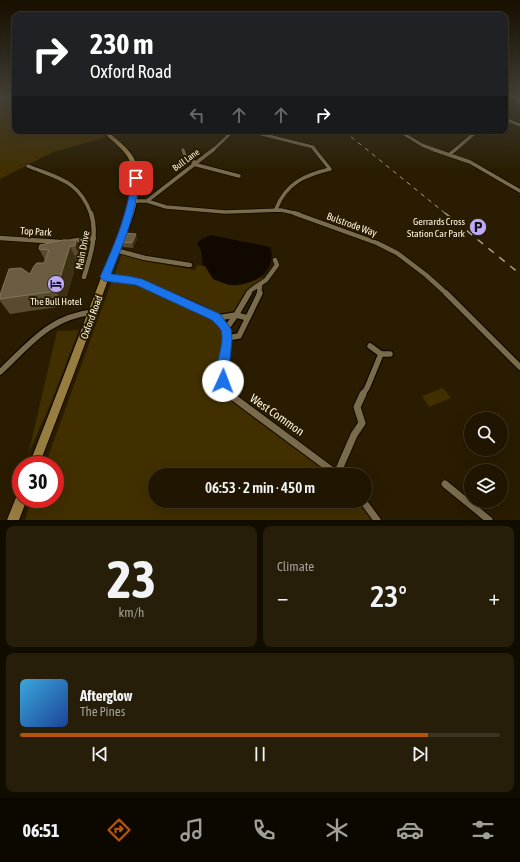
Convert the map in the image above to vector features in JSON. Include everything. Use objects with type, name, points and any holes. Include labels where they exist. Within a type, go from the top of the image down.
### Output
[{"type":"main road","name":"Oxford Road","points":[[37,456],[93,312],[104,277],[126,225],[133,201],[136,178],[132,158],[107,134]]},
{"type":"main road","points":[[13,520],[18,508]]},
{"type":"street","name":"Bull Lane","points":[[148,201],[194,163],[215,148],[230,134]]},
{"type":"street","points":[[261,134],[313,147],[330,169],[302,178],[282,197],[278,202],[276,209]]},
{"type":"street","points":[[404,134],[422,145],[470,162],[520,191]]},
{"type":"street","points":[[450,154],[473,134]]},
{"type":"street","points":[[183,150],[184,157],[187,160],[239,176]]},
{"type":"street","name":"Main Drive","points":[[28,166],[61,178],[78,191],[87,203],[94,217],[94,238],[84,277]]},
{"type":"street","name":"Bulstrode Way","points":[[133,201],[148,201],[166,207],[225,212],[276,209],[299,214],[377,243],[396,253],[426,276],[454,301],[520,367]]},
{"type":"street","name":"Top Park","points":[[0,238],[62,242],[94,238]]},
{"type":"street","points":[[115,250],[145,258],[190,265]]},
{"type":"street","points":[[226,329],[251,290],[266,280],[277,265],[275,260]]},
{"type":"street","name":"West Common","points":[[104,277],[128,279],[139,282],[218,318],[226,329],[227,338],[223,381],[230,396],[330,468]]},
{"type":"street","points":[[227,338],[239,336],[260,293],[260,285]]},
{"type":"street","points":[[243,303],[254,305]]},
{"type":"street","points":[[0,372],[24,348],[51,328],[75,315],[93,312]]},
{"type":"street","points":[[218,318],[236,315],[248,318]]},
{"type":"street","points":[[370,346],[381,354],[390,354]]},
{"type":"street","points":[[340,468],[354,435],[362,422],[357,407],[359,400],[367,388],[381,354]]},
{"type":"street","points":[[445,484],[489,520]]},
{"type":"street","points":[[368,508],[377,520]]},
{"type":"shaded area","points":[[0,122],[12,122],[12,134],[104,134],[107,137],[53,152],[0,179]]},
{"type":"shaded area","points":[[211,235],[270,247],[272,256],[271,263],[262,276],[247,283],[229,285],[213,279],[205,266],[203,266],[201,250],[197,243]]},
{"type":"shaded area","points":[[122,253],[144,261],[195,270],[197,265],[205,266],[213,279],[256,280],[262,277],[264,279],[249,290],[234,312],[217,315],[142,281],[114,276]]},
{"type":"shaded area","points":[[115,281],[138,283],[169,296],[172,300],[180,304],[188,305],[213,318],[221,326],[225,339],[221,368],[228,397],[324,468],[148,468],[148,508],[364,508],[373,520],[25,520],[29,508],[64,508],[64,456],[48,456],[111,283]]},
{"type":"shaded area","points":[[79,330],[52,400],[28,455],[57,331]]},
{"type":"shaded area","points":[[443,388],[451,398],[429,407],[422,396]]},
{"type":"building","points":[[125,233],[136,234],[132,243],[122,242]]},
{"type":"building","points":[[63,240],[76,240],[75,246],[70,246],[56,291],[0,299],[9,269],[21,268],[30,274],[37,263],[44,263],[49,250],[39,249],[40,245]]},
{"type":"railway","points":[[348,134],[446,214]]},
{"type":"railway","points":[[445,213],[520,274]]},
{"type":"place","name":"Gerrards Cross Station Car Park","points":[[478,227]]},
{"type":"place","name":"The Bull Hotel","points":[[56,284]]},
{"type":"route","points":[[136,178],[133,201],[126,225],[104,277],[128,279],[139,282],[216,317],[223,323],[226,329],[227,339],[223,381]]}]
